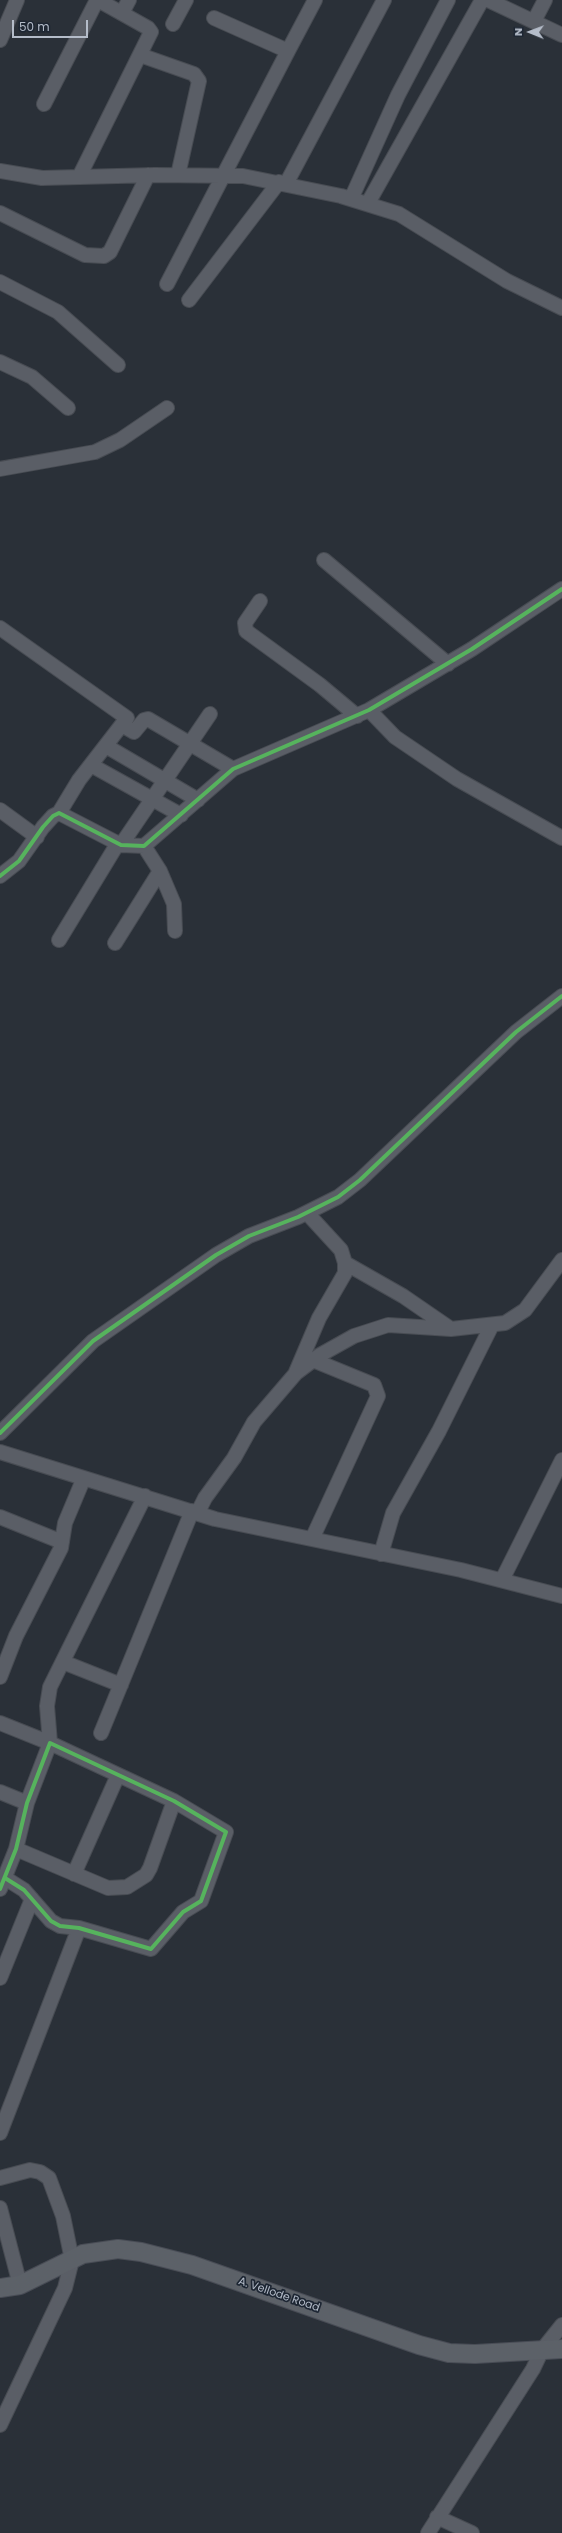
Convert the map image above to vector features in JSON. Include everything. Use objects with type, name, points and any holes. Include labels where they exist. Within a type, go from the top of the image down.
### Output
[{"type":"main road","name":"A. Vellode Road","points":[[0,2288],[20,2285],[83,2254],[101,2250],[118,2249],[141,2252],[192,2265],[419,2346],[449,2352],[475,2354],[562,2349]]},
{"type":"street","points":[[0,40],[17,0]]},
{"type":"street","points":[[44,104],[98,0],[148,28],[151,32],[79,177]]},
{"type":"street","points":[[122,14],[129,0]]},
{"type":"street","points":[[173,24],[186,0]]},
{"type":"street","points":[[167,284],[315,0]]},
{"type":"street","points":[[189,300],[283,183],[384,0]]},
{"type":"street","points":[[351,199],[398,95],[448,0]]},
{"type":"street","points":[[368,203],[482,0]]},
{"type":"street","points":[[488,0],[562,35]]},
{"type":"street","points":[[534,22],[545,0]]},
{"type":"street","points":[[214,18],[288,51]]},
{"type":"street","points":[[140,56],[194,74],[199,81],[178,175]]},
{"type":"street","points":[[0,171],[42,178],[148,175],[243,176],[283,183],[368,203],[399,214],[507,281],[562,308]]},
{"type":"street","points":[[0,213],[85,255],[104,256],[110,252],[148,175]]},
{"type":"street","points":[[0,282],[58,312],[118,365]]},
{"type":"street","points":[[0,362],[32,377],[68,408]]},
{"type":"street","points":[[0,469],[95,452],[120,440],[167,408]]},
{"type":"street","points":[[324,560],[448,664]]},
{"type":"street","points":[[59,813],[120,844],[144,846],[233,769],[363,713],[448,664],[562,589]]},
{"type":"street","points":[[260,601],[245,623],[246,630],[320,685],[363,713],[395,737],[457,779],[562,838]]},
{"type":"street","points":[[0,628],[127,718],[91,765],[59,813],[53,816],[19,861],[0,876]]},
{"type":"street","points":[[59,940],[120,844],[210,714]]},
{"type":"street","points":[[122,725],[134,732],[144,720],[148,719],[189,745],[233,769]]},
{"type":"street","points":[[106,746],[198,800]]},
{"type":"street","points":[[91,765],[153,798],[181,815]]},
{"type":"street","points":[[0,810],[38,837]]},
{"type":"street","points":[[144,846],[160,871],[174,904],[175,931]]},
{"type":"street","points":[[116,943],[160,871]]},
{"type":"street","points":[[0,1433],[93,1341],[216,1255],[249,1236],[307,1213],[338,1197],[360,1180],[516,1032],[562,996]]},
{"type":"street","points":[[296,1373],[320,1318],[345,1273],[345,1264],[340,1250],[307,1213]]},
{"type":"street","points":[[101,1733],[120,1685],[205,1498],[234,1458],[254,1422],[296,1373],[313,1360],[354,1336],[388,1325],[451,1329],[505,1323],[525,1310],[562,1260]]},
{"type":"street","points":[[345,1264],[403,1296],[451,1329]]},
{"type":"street","points":[[380,1554],[393,1514],[439,1431],[492,1325]]},
{"type":"street","points":[[312,1539],[378,1396],[374,1385],[313,1360]]},
{"type":"street","points":[[0,1452],[83,1480],[145,1496],[197,1513],[502,1580],[562,1596]]},
{"type":"street","points":[[502,1580],[562,1460]]},
{"type":"street","points":[[0,1677],[16,1636],[61,1548],[65,1523],[83,1480]]},
{"type":"street","points":[[0,1723],[50,1743],[174,1801],[226,1832],[201,1901],[183,1912],[151,1948],[79,1928],[60,1926],[51,1921],[32,1899],[2,1884],[16,1849],[27,1803],[50,1743],[47,1696],[145,1496]]},
{"type":"street","points":[[0,1518],[62,1542]]},
{"type":"street","points":[[63,1662],[120,1685]]},
{"type":"street","points":[[74,1874],[118,1774]]},
{"type":"street","points":[[0,1792],[27,1803]]},
{"type":"street","points":[[16,1849],[108,1888],[118,1890],[140,1880],[150,1868],[174,1801]]},
{"type":"street","points":[[0,1978],[32,1899]]},
{"type":"street","points":[[0,2133],[79,1928]]},
{"type":"street","points":[[0,2178],[30,2170],[40,2172],[49,2178],[63,2216],[72,2260],[65,2288],[0,2425]]},
{"type":"street","points":[[0,2208],[20,2285]]},
{"type":"street","points":[[428,2533],[532,2369],[542,2350],[562,2325]]},
{"type":"street","points":[[437,2517],[472,2533]]},
{"type":"cycle path","points":[[0,876],[19,861],[43,827],[53,816],[59,813],[121,845],[144,846],[233,769],[369,710],[472,649],[562,589]]},
{"type":"cycle path","points":[[0,1433],[93,1341],[216,1255],[249,1236],[298,1217],[338,1197],[360,1180],[516,1032],[562,996]]},
{"type":"cycle path","points":[[0,1889],[16,1849],[27,1803],[50,1743],[174,1801],[226,1832],[201,1901],[183,1912],[151,1949],[79,1928],[60,1926],[51,1921],[24,1890],[5,1878]]}]
